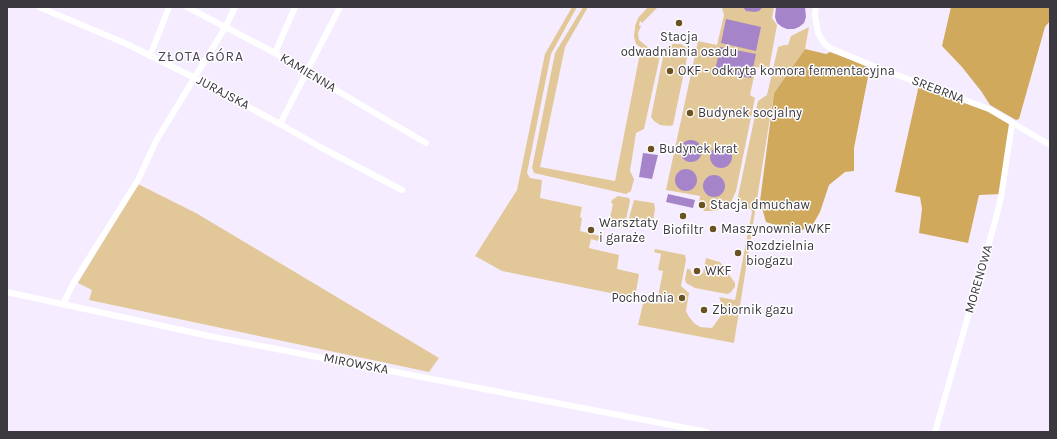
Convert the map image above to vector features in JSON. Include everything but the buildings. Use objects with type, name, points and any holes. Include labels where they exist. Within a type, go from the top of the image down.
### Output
[{"type":"street","name":"JURAJSKA","points":[[39,7],[127,44],[195,78],[320,147],[402,190]]},
{"type":"street","points":[[150,56],[169,7]]},
{"type":"street","name":"KAMIENNA","points":[[187,7],[226,26],[275,53],[426,143]]},
{"type":"street","points":[[63,304],[77,277],[138,180],[156,141],[226,26],[235,7]]},
{"type":"street","points":[[275,53],[295,7]]},
{"type":"street","points":[[280,124],[340,7]]},
{"type":"street","name":"SREBRNA","points":[[816,7],[815,15],[818,33],[824,43],[830,48],[873,66],[989,109],[1012,124],[1020,127],[1050,145]]},
{"type":"street","name":"MORENOWA","points":[[935,432],[996,218],[1012,124]]},
{"type":"street","name":"MIROWSKA","points":[[7,292],[209,336],[706,432]]},
{"type":"shaded area","points":[[572,7],[577,7],[551,54],[527,173],[530,178],[542,180],[540,198],[582,207],[580,231],[600,236],[598,241],[591,239],[589,248],[619,255],[617,269],[639,274],[635,298],[502,271],[475,256],[517,190],[545,54]]},
{"type":"shaded area","points":[[583,7],[588,7],[565,47],[540,167],[615,181],[641,48],[636,44],[634,37],[635,26],[638,18],[648,7],[658,7],[642,23],[640,21],[639,25],[641,26],[638,33],[639,40],[649,48],[657,51],[660,56],[644,129],[636,133],[630,171],[634,179],[631,191],[626,194],[534,173],[532,168],[555,53]]},
{"type":"shaded area","points":[[719,7],[774,7],[772,18],[777,25],[769,69],[756,67],[750,95],[755,98],[736,191],[731,202],[725,207],[715,211],[704,211],[704,203],[699,202],[700,196],[666,190],[698,41],[717,45],[724,15],[722,8]]},
{"type":"shaded area","points":[[743,7],[763,7],[759,11],[755,12],[746,11]]},
{"type":"shaded area","points":[[776,7],[805,7],[806,17],[804,23],[794,29],[782,27],[777,23],[775,17]]},
{"type":"shaded area","points":[[951,7],[1050,7],[1050,21],[1045,27],[1019,119],[1016,120],[990,105],[962,67],[942,46]]},
{"type":"shaded area","points":[[726,19],[761,27],[756,51],[721,43]]},
{"type":"shaded area","points":[[809,27],[805,49],[774,93],[734,343],[638,325],[645,295],[658,297],[663,271],[658,270],[661,254],[654,252],[655,249],[685,255],[686,260],[681,286],[689,293],[686,311],[694,323],[700,327],[712,328],[720,317],[723,308],[719,297],[735,300],[752,212],[751,209],[737,204],[737,201],[758,101],[767,95],[778,47],[788,45],[791,36]]},
{"type":"shaded area","points":[[673,44],[681,44],[687,48],[688,53],[673,125],[670,126],[660,125],[651,117],[664,52],[667,47]]},
{"type":"shaded area","points":[[720,47],[756,54],[751,78],[715,71]]},
{"type":"shaded area","points":[[805,49],[826,54],[830,52],[870,67],[854,148],[854,171],[845,172],[829,185],[820,212],[812,226],[797,232],[766,222],[760,201],[774,93]]},
{"type":"shaded area","points":[[919,85],[987,111],[1013,126],[1002,194],[979,195],[968,243],[919,233],[922,209],[920,197],[895,192]]},
{"type":"shaded area","points":[[691,140],[699,143],[702,151],[699,159],[691,162],[683,159],[680,151],[683,143]]},
{"type":"shaded area","points":[[721,146],[729,149],[732,157],[729,165],[721,168],[713,165],[710,157],[713,149]]},
{"type":"shaded area","points":[[643,153],[658,155],[652,179],[639,177]]},
{"type":"shaded area","points":[[686,169],[694,172],[697,180],[694,188],[686,191],[678,188],[675,180],[678,172]]},
{"type":"shaded area","points":[[714,175],[722,178],[725,186],[722,194],[714,197],[706,194],[703,186],[706,178]]},
{"type":"shaded area","points":[[138,184],[196,213],[439,358],[429,372],[89,300],[92,290],[78,283]]},
{"type":"shaded area","points":[[668,194],[695,200],[693,208],[666,202]]},
{"type":"shaded area","points":[[618,196],[629,198],[630,201],[624,228],[607,224],[607,222],[609,222],[613,204],[611,203],[612,200]]},
{"type":"shaded area","points":[[634,200],[654,203],[655,209],[653,221],[641,218],[640,220],[636,219],[634,228],[628,227]]},
{"type":"shaded area","points":[[706,258],[720,262],[735,283],[735,287],[730,293],[727,294],[695,288],[686,283],[685,279],[687,269],[690,269],[694,276],[699,276],[703,273]]},
{"type":"place","name":"Stacja odwadniania osadu","points":[[679,23]]},
{"type":"place","name":"OKF - odkryta komora fermentacyjna","points":[[670,71]]},
{"type":"place","name":"Budynek socjalny","points":[[690,113]]},
{"type":"place","name":"Budynek krat","points":[[651,149]]},
{"type":"place","name":"Stacja dmuchaw","points":[[702,205]]},
{"type":"place","name":"Biofiltr","points":[[683,216]]},
{"type":"place","name":"Maszynownia WKF","points":[[713,229]]},
{"type":"place","name":"Warsztaty i garaże","points":[[591,230]]},
{"type":"place","name":"Rozdzielnia biogazu","points":[[738,253]]},
{"type":"place","name":"WKF","points":[[697,271]]},
{"type":"place","name":"Pochodnia","points":[[682,298]]},
{"type":"place","name":"Zbiornik gazu","points":[[704,310]]},
{"type":"district","name":"ZŁOTA GÓRA","points":[[201,57]]}]
